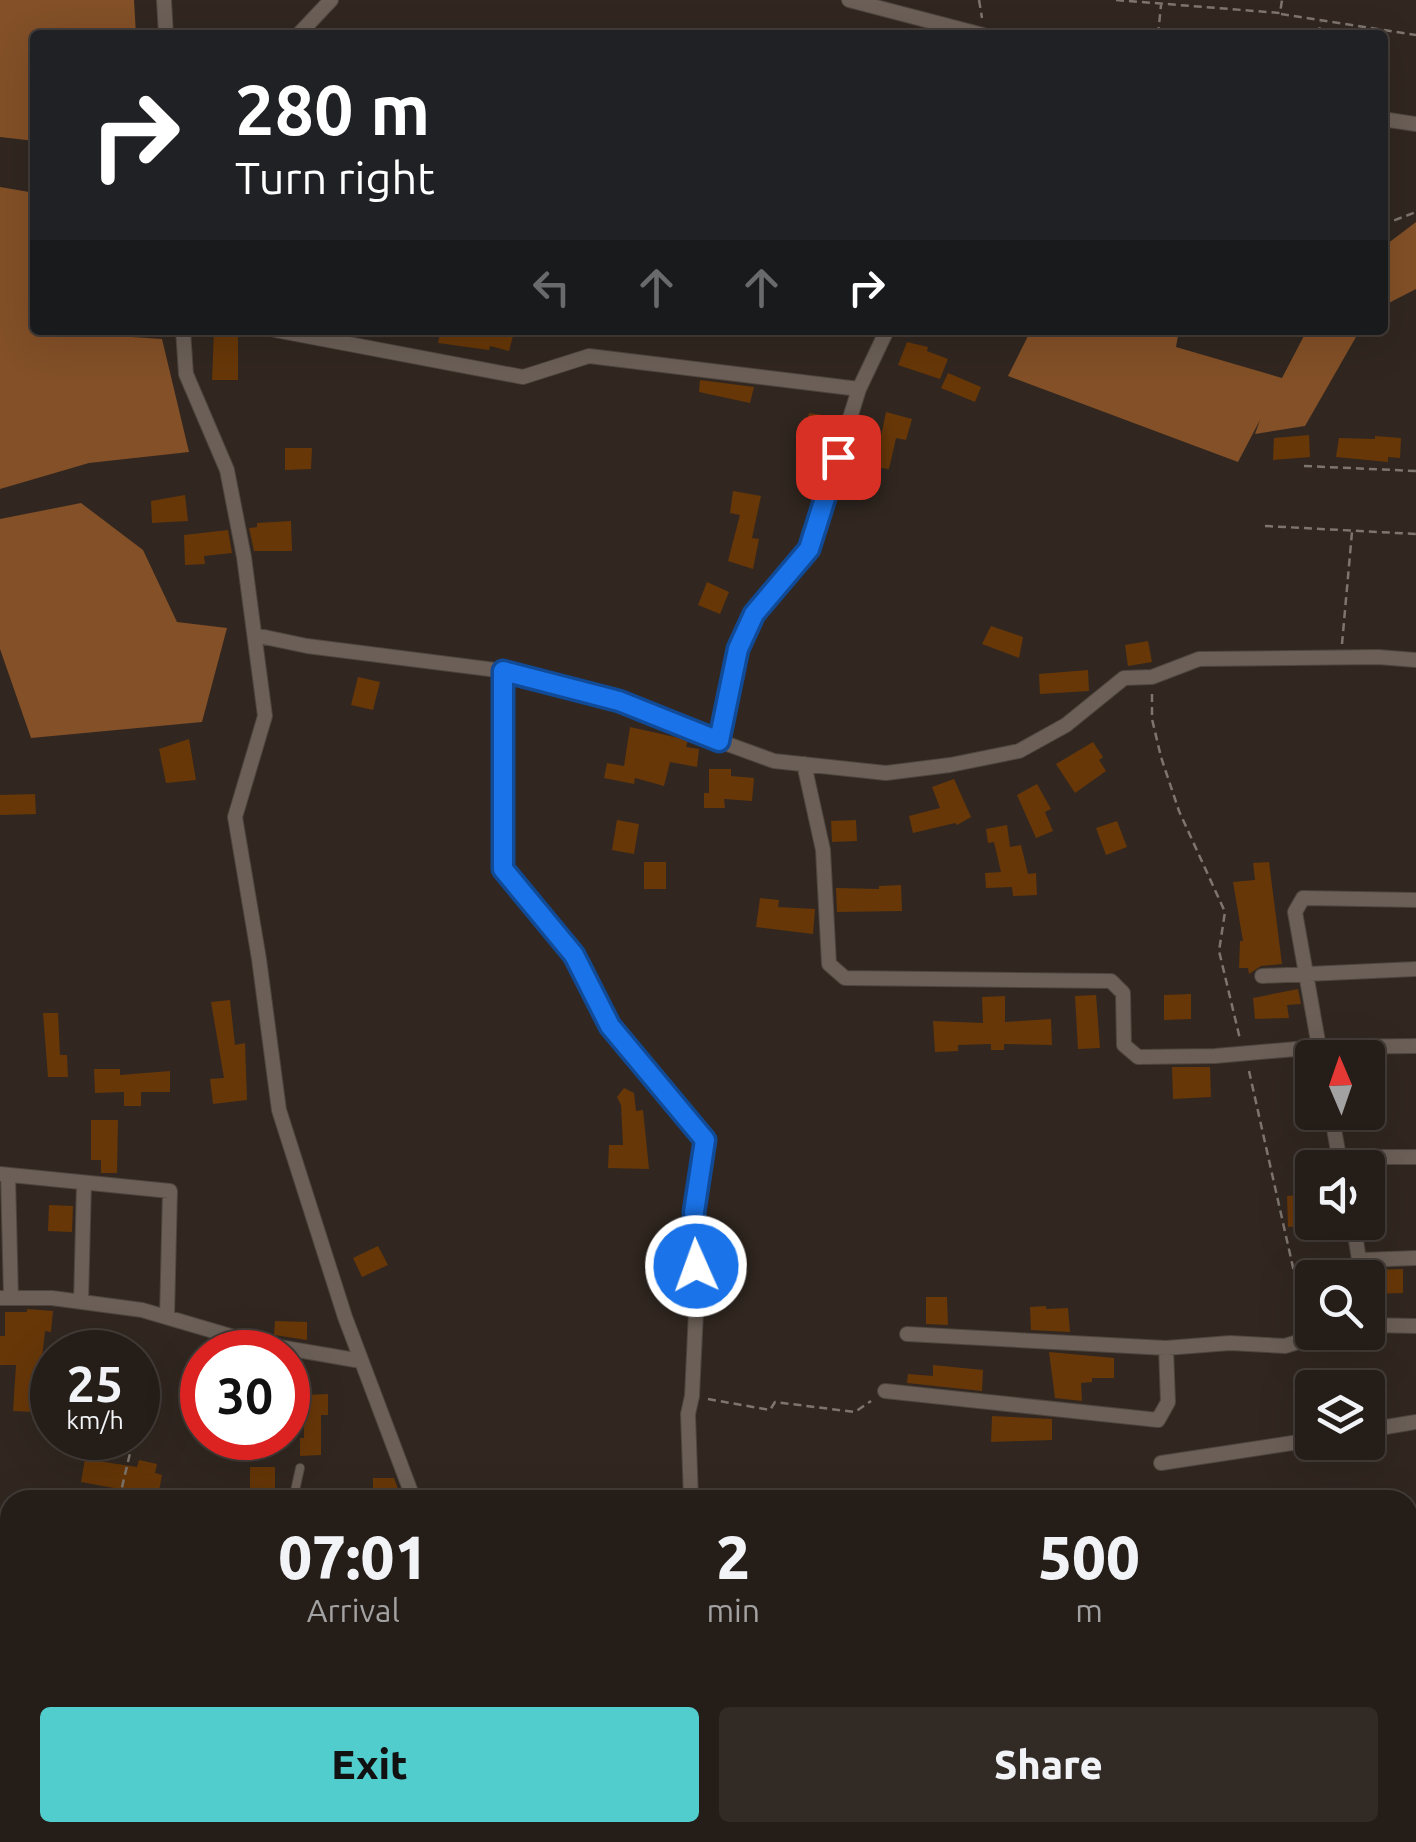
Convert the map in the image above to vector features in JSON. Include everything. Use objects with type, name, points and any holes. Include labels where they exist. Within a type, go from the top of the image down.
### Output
[{"type":"street","points":[[164,0],[166,30]]},
{"type":"street","points":[[303,30],[331,0]]},
{"type":"street","points":[[849,0],[964,30]]},
{"type":"street","points":[[1388,120],[1416,124]]},
{"type":"street","points":[[184,335],[186,374],[226,470],[266,716],[235,817],[260,960],[279,1110],[361,1361],[410,1490]]},
{"type":"street","points":[[302,335],[523,377],[588,356],[858,389]]},
{"type":"street","points":[[719,741],[738,649],[754,614],[809,549],[858,389],[885,335]]},
{"type":"street","points":[[255,635],[307,646],[503,671],[619,701],[774,761],[886,772],[950,765],[1019,751],[1066,725],[1124,678],[1152,678],[1200,659],[1416,660]]},
{"type":"street","points":[[503,671],[503,869],[574,955],[610,1026],[705,1140],[694,1212],[697,1290],[688,1414],[691,1490]]},
{"type":"street","points":[[804,764],[823,850],[829,964],[845,978],[1111,980],[1124,993],[1124,1045],[1138,1057],[1295,1052]]},
{"type":"street","points":[[1318,1040],[1295,912],[1303,898],[1416,900]]},
{"type":"street","points":[[1262,976],[1416,969]]},
{"type":"street","points":[[1385,1048],[1416,1046]]},
{"type":"street","points":[[1385,1159],[1416,1157]]},
{"type":"street","points":[[167,1318],[170,1191],[4,1175],[5,1298],[142,1310],[167,1318],[251,1342],[361,1361]]},
{"type":"street","points":[[81,1302],[84,1183]]},
{"type":"street","points":[[1357,1240],[1361,1260],[1416,1258]]},
{"type":"street","points":[[1385,1325],[1416,1326]]},
{"type":"street","points":[[908,1334],[1166,1348],[1230,1343],[1284,1346],[1295,1342]]},
{"type":"street","points":[[885,1391],[1158,1420],[1168,1402],[1166,1348]]},
{"type":"street","points":[[1385,1427],[1416,1422]]},
{"type":"street","points":[[1162,1463],[1295,1443]]},
{"type":"lane","points":[[294,1490],[300,1468]]},
{"type":"path","points":[[980,0],[982,18]]},
{"type":"path","points":[[1116,0],[1280,13],[1382,30]]},
{"type":"path","points":[[1280,13],[1282,0]]},
{"type":"path","points":[[1159,30],[1162,4]]},
{"type":"path","points":[[1319,30],[1321,21]]},
{"type":"path","points":[[1388,31],[1416,35]]},
{"type":"path","points":[[1388,223],[1416,212]]},
{"type":"path","points":[[1304,466],[1416,472]]},
{"type":"path","points":[[1265,526],[1416,534]]},
{"type":"path","points":[[1341,658],[1352,530]]},
{"type":"path","points":[[1152,678],[1152,718],[1161,756],[1179,810],[1225,912],[1220,951],[1266,1136],[1295,1275]]},
{"type":"path","points":[[692,1396],[770,1410],[775,1402],[855,1412],[885,1391]]},
{"type":"path","points":[[121,1490],[128,1460]]},
{"type":"shaded area","points":[[0,0],[134,0],[136,30],[30,30],[30,140],[0,137]]},
{"type":"shaded area","points":[[0,187],[30,192],[30,335],[162,339],[189,452],[89,463],[0,489]]},
{"type":"shaded area","points":[[1416,222],[1416,289],[1388,303],[1388,243]]},
{"type":"shaded area","points":[[1028,335],[1178,335],[1176,347],[1282,378],[1304,335],[1357,335],[1305,426],[1255,434],[1260,420],[1238,462],[1008,376]]},
{"type":"shaded area","points":[[81,503],[143,550],[177,622],[227,628],[202,722],[31,738],[0,649],[0,519]]},
{"type":"building","points":[[214,335],[238,335],[238,380],[212,380]]},
{"type":"building","points":[[440,335],[513,336],[509,351],[438,343]]},
{"type":"building","points":[[907,342],[928,347],[927,351],[948,359],[940,379],[898,365]]},
{"type":"building","points":[[948,373],[981,387],[975,402],[941,388]]},
{"type":"building","points":[[700,380],[754,387],[750,403],[699,392]]},
{"type":"building","points":[[886,412],[912,419],[906,440],[896,438],[889,469],[863,466],[871,444],[879,446]]},
{"type":"building","points":[[809,413],[829,416],[824,446],[803,442]]},
{"type":"building","points":[[1309,435],[1310,457],[1273,460],[1274,438]]},
{"type":"building","points":[[1339,438],[1401,438],[1400,458],[1388,457],[1388,462],[1336,457]]},
{"type":"building","points":[[285,448],[312,448],[311,469],[285,470]]},
{"type":"building","points":[[733,491],[761,496],[752,538],[759,539],[753,569],[728,561],[740,515],[730,513]]},
{"type":"building","points":[[185,495],[188,521],[152,523],[151,501]]},
{"type":"building","points":[[291,521],[292,551],[254,551],[249,528],[257,527],[257,523]]},
{"type":"building","points":[[228,530],[232,553],[204,556],[205,564],[185,565],[184,535]]},
{"type":"building","points":[[707,582],[729,592],[720,614],[698,605]]},
{"type":"building","points":[[991,626],[1023,637],[1019,658],[982,644]]},
{"type":"building","points":[[1148,641],[1152,662],[1128,666],[1125,645]]},
{"type":"building","points":[[1088,670],[1089,691],[1040,694],[1039,674]]},
{"type":"building","points":[[358,677],[380,682],[373,710],[351,705]]},
{"type":"building","points":[[630,727],[688,740],[686,747],[699,749],[697,767],[670,762],[664,786],[635,778],[634,784],[604,778],[607,763],[624,766]]},
{"type":"building","points":[[189,739],[196,780],[166,783],[159,749]]},
{"type":"building","points":[[1093,742],[1106,771],[1075,793],[1056,764]]},
{"type":"building","points":[[709,769],[731,769],[731,776],[754,778],[752,801],[724,799],[725,808],[704,808],[704,793],[709,793]]},
{"type":"building","points":[[954,779],[971,817],[957,825],[913,833],[909,816],[940,808],[932,787]]},
{"type":"building","points":[[1037,784],[1051,809],[1045,812],[1053,831],[1036,838],[1017,795]]},
{"type":"building","points":[[35,794],[36,814],[0,815],[0,795]]},
{"type":"building","points":[[617,820],[639,824],[634,854],[612,850]]},
{"type":"building","points":[[856,820],[857,841],[832,842],[831,821]]},
{"type":"building","points":[[1117,821],[1127,847],[1106,855],[1096,828]]},
{"type":"building","points":[[1007,825],[1010,847],[1021,845],[1028,874],[1036,873],[1037,895],[1013,896],[1012,887],[986,888],[985,873],[1001,872],[994,842],[988,843],[986,829]]},
{"type":"building","points":[[644,862],[666,862],[666,889],[644,889]]},
{"type":"building","points":[[1269,862],[1282,964],[1261,966],[1249,974],[1248,968],[1239,968],[1243,941],[1233,882],[1255,880],[1253,863]]},
{"type":"building","points":[[901,885],[902,911],[837,912],[836,888]]},
{"type":"building","points":[[760,898],[779,900],[778,907],[815,909],[813,934],[756,927]]},
{"type":"building","points":[[1298,989],[1301,1004],[1287,1005],[1289,1018],[1255,1019],[1253,998]]},
{"type":"building","points":[[1191,994],[1191,1019],[1164,1020],[1164,995]]},
{"type":"building","points":[[1096,995],[1100,1048],[1078,1049],[1075,996]]},
{"type":"building","points":[[1005,996],[1005,1022],[1051,1019],[1052,1045],[1004,1044],[1004,1050],[991,1050],[991,1044],[958,1045],[958,1051],[935,1052],[933,1021],[983,1023],[982,997]]},
{"type":"building","points":[[230,1000],[235,1045],[245,1043],[247,1100],[213,1104],[210,1079],[224,1078],[211,1002]]},
{"type":"building","points":[[43,1013],[58,1013],[60,1055],[67,1055],[68,1077],[48,1077]]},
{"type":"building","points":[[1172,1067],[1210,1067],[1211,1097],[1173,1099]]},
{"type":"building","points":[[94,1069],[120,1069],[120,1075],[170,1071],[170,1092],[141,1092],[141,1106],[124,1106],[124,1092],[95,1093]]},
{"type":"building","points":[[624,1088],[634,1093],[636,1111],[643,1110],[649,1169],[608,1168],[609,1145],[623,1145],[617,1097]]},
{"type":"building","points":[[91,1120],[118,1120],[117,1173],[101,1173],[101,1160],[91,1160]]},
{"type":"building","points":[[1295,1195],[1295,1226],[1288,1227],[1287,1196]]},
{"type":"building","points":[[49,1205],[73,1206],[72,1232],[48,1231]]},
{"type":"building","points":[[378,1246],[388,1265],[362,1277],[353,1258]]},
{"type":"building","points":[[1403,1269],[1403,1293],[1385,1294],[1385,1270]]},
{"type":"building","points":[[926,1297],[947,1297],[948,1325],[926,1324]]},
{"type":"building","points":[[1030,1307],[1068,1308],[1070,1332],[1031,1330]]},
{"type":"building","points":[[53,1311],[51,1330],[30,1330],[30,1412],[13,1411],[16,1365],[0,1365],[0,1336],[5,1336],[5,1312]]},
{"type":"building","points":[[275,1321],[307,1322],[307,1330],[274,1330]]},
{"type":"building","points":[[1049,1352],[1114,1358],[1114,1378],[1092,1378],[1092,1382],[1081,1383],[1082,1401],[1055,1398]]},
{"type":"building","points":[[933,1365],[983,1370],[982,1391],[907,1383],[908,1374],[933,1376]]},
{"type":"building","points":[[328,1394],[328,1415],[321,1415],[321,1455],[310,1456],[310,1395]]},
{"type":"building","points":[[992,1416],[1052,1419],[1052,1440],[991,1442]]},
{"type":"building","points":[[85,1460],[137,1467],[139,1460],[157,1464],[155,1473],[162,1475],[159,1490],[125,1490],[81,1482]]},
{"type":"building","points":[[250,1467],[275,1467],[275,1490],[250,1490]]},
{"type":"building","points":[[373,1478],[394,1478],[398,1490],[373,1490]]},
{"type":"route","points":[[696,1266],[694,1212],[705,1140],[610,1026],[574,955],[503,869],[503,671],[619,701],[719,741],[738,649],[754,614],[809,549],[838,457]]}]
